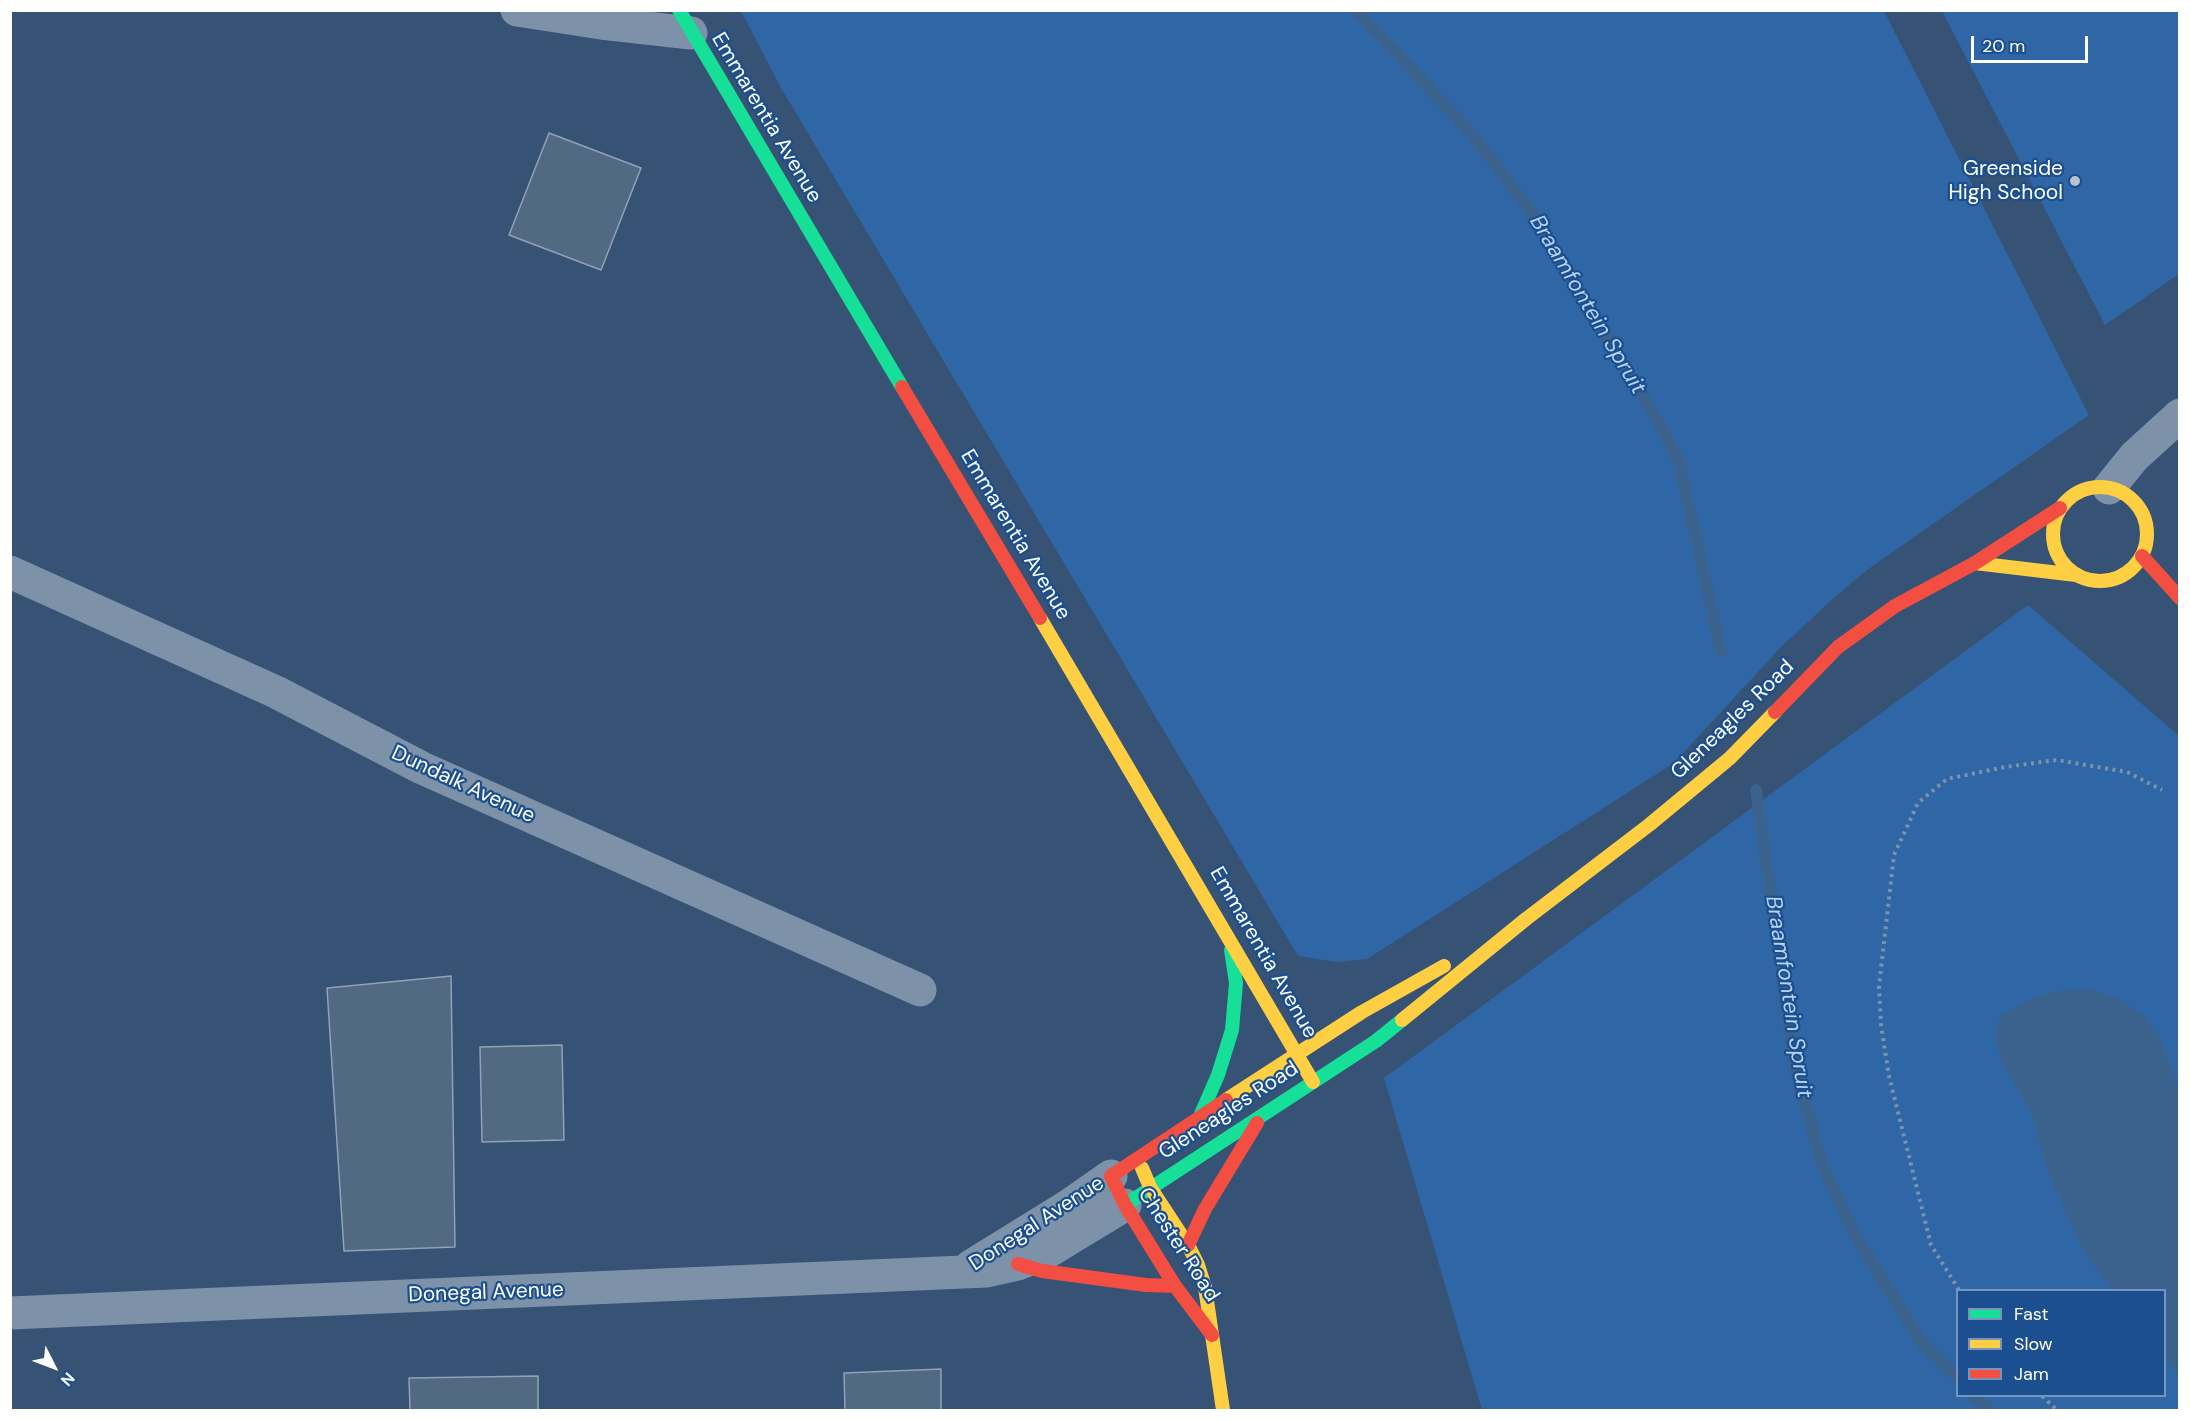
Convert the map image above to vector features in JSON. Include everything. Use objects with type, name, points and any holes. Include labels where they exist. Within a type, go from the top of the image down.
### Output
[{"type":"street","points":[[516,10],[685,22]]},
{"type":"street","name":"Emmarentia Avenue","points":[[685,22],[1314,1082]]},
{"type":"street","points":[[2109,488],[2134,457],[2180,415]]},
{"type":"street","points":[[1975,563],[2076,575],[2090,581],[2105,581],[2120,577],[2142,556],[2146,542],[2146,526],[2141,511],[2130,498],[2109,488],[2085,489],[2071,497],[2060,508],[2053,524],[2052,539],[2060,560],[2076,575]]},
{"type":"street","name":"Gleneagles Road","points":[[1138,1196],[1376,1041],[1730,758],[1838,647],[1895,606],[1975,563],[2060,508]]},
{"type":"street","points":[[2142,556],[2180,598]]},
{"type":"street","name":"Dundalk Avenue","points":[[10,572],[276,692],[422,768],[920,990]]},
{"type":"street","name":"Gleneagles Road","points":[[1124,1167],[1202,1114],[1362,1012],[1526,919]]},
{"type":"street","points":[[1202,1114],[1218,1075],[1232,1030],[1236,983],[1229,936]]},
{"type":"street","points":[[1188,1245],[1205,1209],[1261,1116]]},
{"type":"street","name":"Chester Road","points":[[1124,1167],[1175,1286],[1212,1335]]},
{"type":"street","name":"Chester Road","points":[[1124,1167],[1138,1196],[1188,1245],[1197,1265],[1205,1287],[1223,1410]]},
{"type":"street","name":"Donegal Avenue","points":[[962,1271],[1059,1212],[1124,1167]]},
{"type":"street","name":"Donegal Avenue","points":[[10,1313],[987,1271],[1018,1264],[1046,1253],[1138,1196]]},
{"type":"street","points":[[1018,1264],[1042,1271],[1146,1285],[1175,1286]]},
{"type":"path","points":[[1958,1289],[1931,1245],[1889,1076],[1881,1025],[1879,986],[1894,855],[1918,803],[1947,779],[2005,766],[2057,760],[2127,772],[2162,790]]},
{"type":"path","points":[[2044,1397],[2057,1410]]},
{"type":"shaded area","points":[[741,11],[1884,11],[2089,415],[1867,570],[1782,646],[1674,763],[1367,959],[1337,962],[1298,956],[781,88]]},
{"type":"shaded area","name":"Greenside High School","points":[[1942,11],[2179,11],[2179,274],[2105,325]]},
{"type":"shaded area","points":[[2028,605],[2179,736],[2179,1410],[1482,1410],[1384,1078]]},
{"type":"shaded area","points":[[2086,989],[2114,996],[2143,1015],[2161,1039],[2179,1090],[2179,1374],[2166,1359],[2166,1289],[2111,1289],[2084,1252],[2048,1173],[2032,1114],[2002,1062],[1994,1034],[2001,1016],[2030,999],[2057,991]]},
{"type":"building","points":[[549,133],[641,168],[601,270],[509,235]]},
{"type":"building","points":[[451,976],[455,1247],[344,1251],[327,988]]},
{"type":"building","points":[[562,1045],[564,1140],[482,1142],[480,1047]]},
{"type":"building","points":[[941,1369],[941,1410],[845,1410],[844,1373]]},
{"type":"building","points":[[538,1376],[538,1410],[410,1410],[409,1378]]},
{"type":"waterway","name":"Braamfontein Spruit","points":[[1356,10],[1472,134],[1529,209],[1659,423],[1679,462],[1721,651]]},
{"type":"waterway","name":"Braamfontein Spruit","points":[[1756,790],[1795,1069],[1823,1167],[1856,1237],[1921,1342],[1956,1376]]},
{"type":"waterway","name":"Braamfontein Spruit","points":[[1975,1397],[1989,1410]]},
{"type":"traffic: fast","points":[[679,10],[902,387]]},
{"type":"traffic: fast","points":[[1201,1114],[1218,1075],[1232,1030],[1236,983],[1231,950]]},
{"type":"traffic: fast","points":[[1125,1205],[1376,1041],[1402,1020]]},
{"type":"traffic: slow","points":[[2100,487],[2118,491],[2133,501],[2143,516],[2147,534],[2143,552],[2133,567],[2118,577],[2100,581],[2082,577],[2067,567],[2057,552],[2053,534],[2057,516],[2067,501],[2082,491],[2100,487]]},
{"type":"traffic: slow","points":[[1975,563],[2076,575]]},
{"type":"traffic: slow","points":[[1040,618],[1313,1082]]},
{"type":"traffic: slow","points":[[1402,1020],[1526,919],[1649,825],[1730,758],[1775,712]]},
{"type":"traffic: slow","points":[[1226,1100],[1362,1012],[1444,966]]},
{"type":"traffic: slow","points":[[1142,1168],[1150,1187],[1188,1245],[1198,1265],[1205,1287],[1223,1410]]},
{"type":"traffic: jam","points":[[902,387],[1040,618]]},
{"type":"traffic: jam","points":[[1775,712],[1838,647],[1895,606],[1975,563],[2060,508]]},
{"type":"traffic: jam","points":[[2142,556],[2180,598]]},
{"type":"traffic: jam","points":[[1212,1335],[1175,1286],[1125,1205],[1111,1176],[1226,1100]]},
{"type":"traffic: jam","points":[[1188,1245],[1205,1209],[1257,1123]]},
{"type":"traffic: jam","points":[[1018,1264],[1042,1271],[1146,1285],[1175,1286]]},
{"type":"place","name":"Greenside High School","points":[[2075,181]]}]
